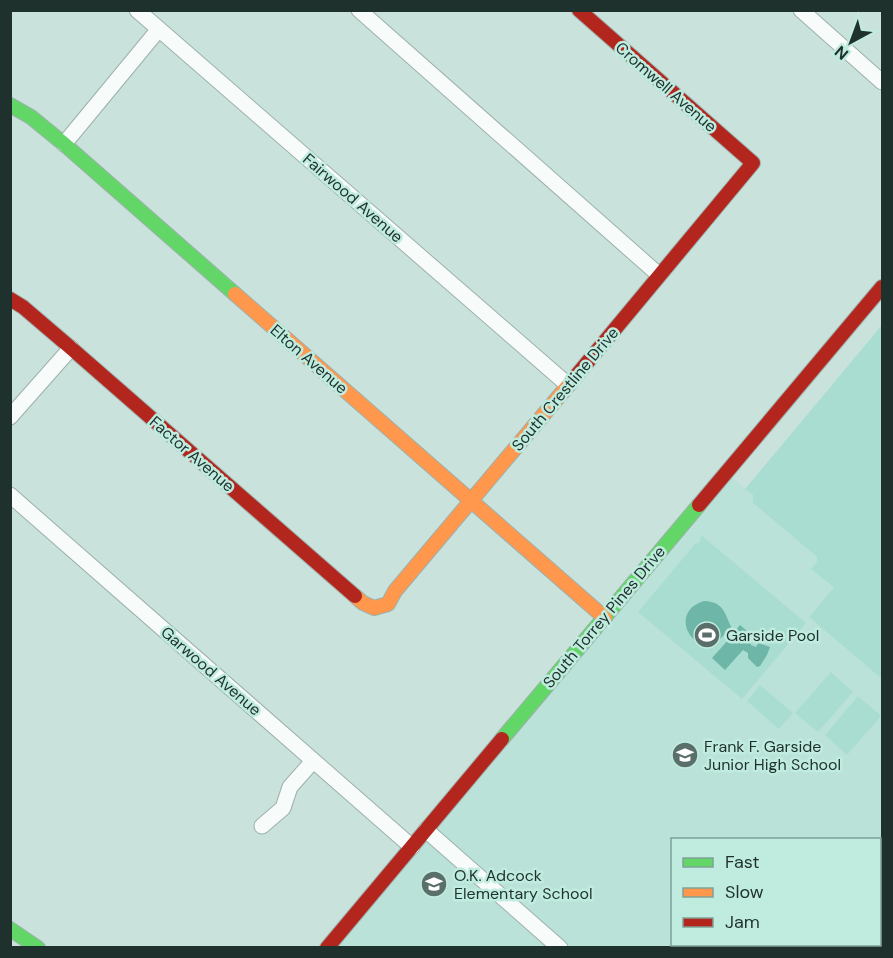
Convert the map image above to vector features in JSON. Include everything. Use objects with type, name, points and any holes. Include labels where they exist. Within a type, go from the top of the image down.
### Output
[{"type":"main road","name":"Cromwell Avenue","points":[[579,10],[753,163]]},
{"type":"main road","name":"Elton Avenue","points":[[10,105],[31,117],[64,144],[605,618]]},
{"type":"main road","name":"South Crestline Drive","points":[[374,609],[388,604],[395,591],[753,163]]},
{"type":"main road","name":"South Torrey Pines Drive","points":[[327,948],[882,287]]},
{"type":"main road","name":"Factor Avenue","points":[[10,299],[23,307],[71,348],[363,603],[374,609]]},
{"type":"main road","points":[[10,929],[38,948]]},
{"type":"street","name":"Fairwood Avenue","points":[[137,10],[568,386]]},
{"type":"street","points":[[359,10],[659,275]]},
{"type":"street","points":[[801,10],[882,82]]},
{"type":"street","points":[[64,144],[159,29]]},
{"type":"street","points":[[10,417],[71,348]]},
{"type":"street","name":"Garwood Avenue","points":[[10,495],[411,847]]},
{"type":"street","points":[[262,826],[283,808],[290,787],[313,761]]},
{"type":"street","points":[[426,830],[560,948]]},
{"type":"shaded area","points":[[882,325],[882,679],[809,617],[834,587],[811,569],[817,562],[817,557],[753,503],[753,495],[745,489]]},
{"type":"shaded area","name":"Frank F. Garside Junior High School","points":[[726,473],[753,495],[753,503],[817,557],[817,562],[834,587],[809,617],[882,679],[882,888],[881,890],[881,838],[671,838],[671,946],[833,947],[327,948]]},
{"type":"shaded area","points":[[701,535],[806,623],[742,699],[638,612],[695,544],[700,542]]},
{"type":"shaded area","name":"Garside Pool","points":[[704,601],[720,607],[733,630],[740,625],[754,637],[750,642],[751,645],[756,647],[758,643],[770,647],[760,666],[757,667],[748,658],[748,653],[743,650],[725,670],[712,658],[729,639],[727,636],[724,635],[714,643],[704,644],[696,641],[689,634],[686,625],[687,616],[692,607]]},
{"type":"shaded area","points":[[831,672],[853,692],[818,732],[795,713]]},
{"type":"shaded area","points":[[760,685],[793,713],[779,729],[747,701]]},
{"type":"shaded area","points":[[858,696],[881,716],[847,755],[825,735]]},
{"type":"traffic: fast","points":[[10,105],[31,117],[64,144],[235,294]]},
{"type":"traffic: fast","points":[[502,739],[699,505]]},
{"type":"traffic: fast","points":[[10,929],[38,948]]},
{"type":"traffic: slow","points":[[235,294],[605,618]]},
{"type":"traffic: slow","points":[[355,596],[374,608],[388,604],[395,591],[571,382]]},
{"type":"traffic: jam","points":[[571,382],[753,163],[579,10]]},
{"type":"traffic: jam","points":[[699,505],[882,287]]},
{"type":"traffic: jam","points":[[10,299],[23,307],[71,348],[355,596]]},
{"type":"traffic: jam","points":[[327,948],[502,739]]},
{"type":"place","name":"Garside Pool","points":[[707,635]]},
{"type":"place","name":"Frank F. Garside Junior High School","points":[[685,755]]},
{"type":"place","name":"O.K. Adcock Elementary School","points":[[434,884]]}]
